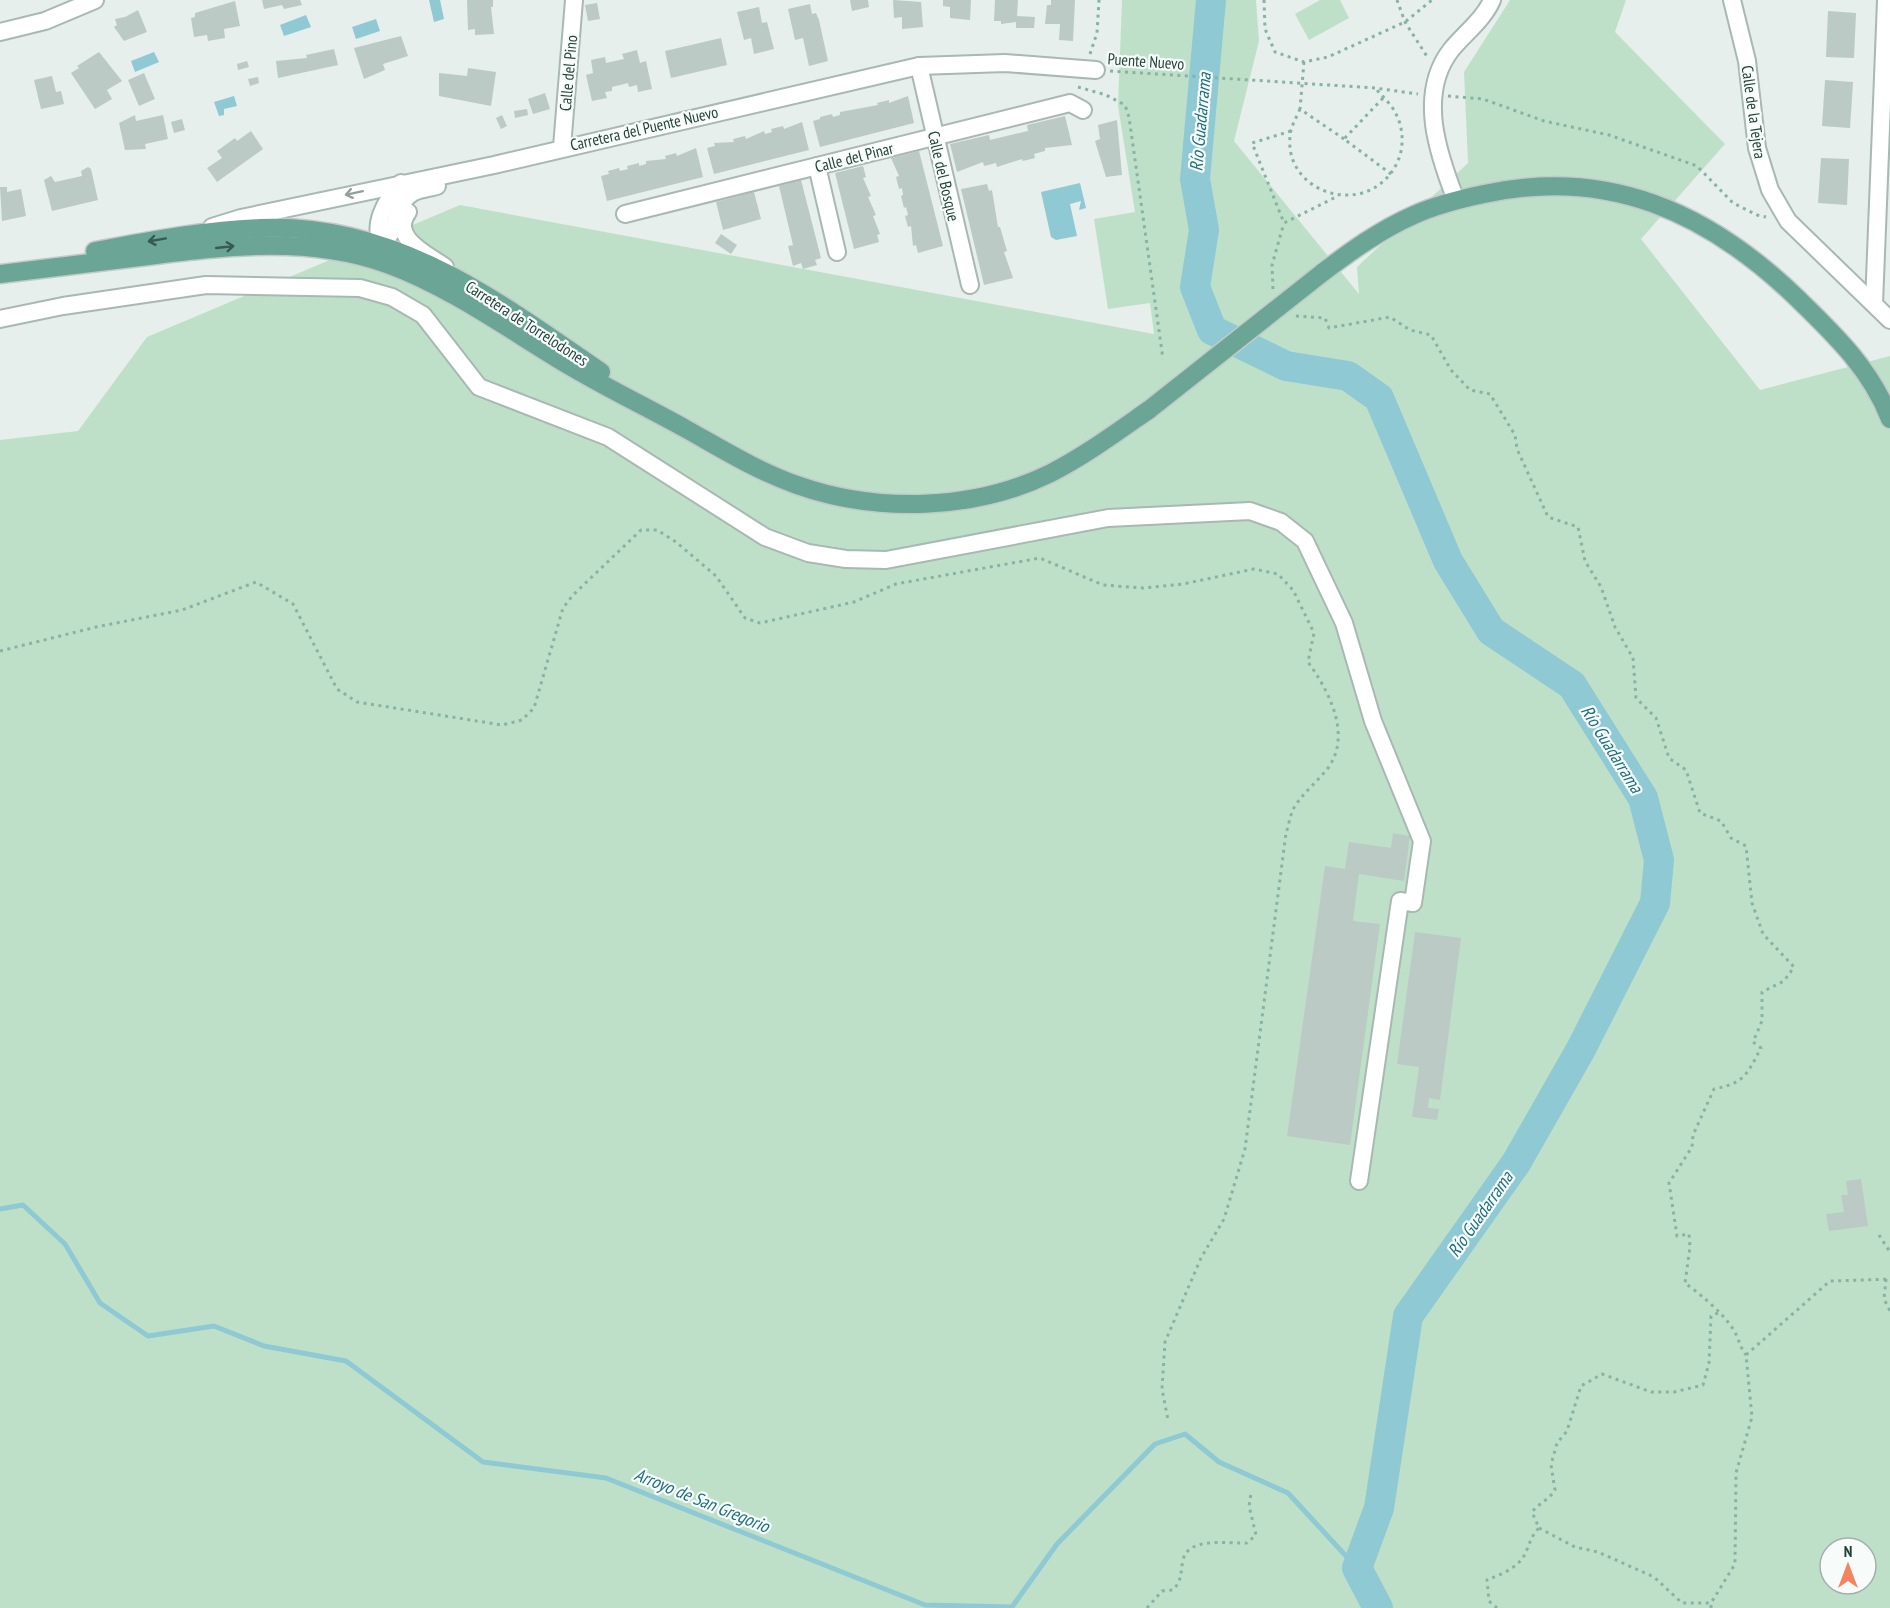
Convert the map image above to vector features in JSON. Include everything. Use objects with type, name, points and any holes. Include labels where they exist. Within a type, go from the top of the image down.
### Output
[{"type":"main road","points":[[1456,200],[1518,188],[1590,188],[1655,204],[1693,220],[1719,234],[1761,264],[1819,319],[1863,368],[1879,394],[1890,419]]},
{"type":"main road","name":"Carretera de Torrelodones","points":[[0,273],[260,244],[312,247],[347,253],[388,264],[454,296],[566,364],[767,473],[836,497],[869,502],[936,502],[973,498],[1032,481],[1083,455],[1150,409],[1322,273],[1379,232],[1416,214],[1456,200]]},
{"type":"main road","name":"Carretera de Torrelodones","points":[[0,273],[43,260],[197,232],[263,228],[327,233],[381,244],[419,259],[481,290],[687,430]]},
{"type":"street","points":[[0,32],[45,21],[95,0]]},
{"type":"street","name":"Calle del Pino","points":[[562,147],[574,0]]},
{"type":"street","points":[[1456,200],[1438,151],[1434,95],[1437,72],[1492,0]]},
{"type":"street","name":"Calle de la Tejera","points":[[1732,0],[1747,61],[1757,148],[1770,190],[1788,221],[1890,320]]},
{"type":"street","points":[[1874,304],[1886,1]]},
{"type":"street","name":"Carretera del Puente Nuevo","points":[[197,232],[241,218],[494,165],[562,147],[919,66],[1005,63],[1089,69]]},
{"type":"street","name":"Calle del Bosque","points":[[919,66],[970,285]]},
{"type":"street","name":"Calle del Pinar","points":[[625,214],[1070,103],[1083,110]]},
{"type":"street","points":[[260,244],[294,237],[360,246],[381,244],[392,233],[402,204],[413,192],[437,186],[494,165]]},
{"type":"street","points":[[817,166],[837,252]]},
{"type":"street","points":[[401,183],[390,195],[380,217],[381,244],[387,253],[436,279],[454,296]]},
{"type":"street","points":[[437,186],[420,197],[405,217],[404,232],[410,243],[481,290]]},
{"type":"street","points":[[0,319],[63,306],[206,285],[360,288],[392,297],[423,315],[479,387],[608,437],[765,537],[808,553],[846,559],[886,560],[1108,518],[1250,511],[1281,522],[1305,541],[1344,623],[1373,721],[1422,841],[1413,903],[1400,901],[1359,1181]]},
{"type":"path","points":[[1089,69],[1097,33],[1099,0]]},
{"type":"path","points":[[1264,0],[1265,29],[1275,52],[1304,62],[1328,57],[1405,22],[1432,0]]},
{"type":"path","points":[[1397,0],[1405,22],[1437,72]]},
{"type":"path","points":[[1304,62],[1300,109],[1291,131],[1292,152],[1300,172],[1315,187],[1338,196],[1356,196],[1376,188],[1392,174],[1401,155],[1403,134],[1396,114],[1375,88]]},
{"type":"path","name":"Puente Nuevo","points":[[1089,69],[1375,88],[1483,99],[1544,121],[1609,135],[1697,166],[1733,203],[1757,215],[1788,221]]},
{"type":"path","points":[[1075,86],[1106,95],[1125,105],[1129,117],[1163,359]]},
{"type":"path","points":[[1344,139],[1383,98]]},
{"type":"path","points":[[1300,109],[1392,174]]},
{"type":"path","points":[[1274,291],[1272,265],[1284,223],[1252,143],[1291,131]]},
{"type":"path","points":[[1284,223],[1338,196]]},
{"type":"path","points":[[1294,316],[1325,318],[1329,328],[1390,317],[1410,330],[1431,335],[1451,370],[1470,390],[1490,394],[1515,435],[1517,449],[1548,517],[1578,526],[1585,561],[1601,587],[1615,627],[1634,658],[1636,698],[1656,718],[1669,758],[1686,770],[1700,813],[1721,821],[1731,838],[1746,846],[1752,903],[1763,934],[1794,968],[1784,981],[1762,992],[1762,1022],[1753,1042],[1761,1048],[1746,1076],[1735,1085],[1714,1089],[1693,1135],[1692,1147],[1669,1183],[1677,1236],[1689,1234],[1690,1247],[1685,1283],[1709,1300],[1734,1330],[1738,1343],[1746,1355],[1752,1417],[1736,1473],[1735,1564],[1711,1606],[1682,1603],[1654,1576],[1598,1552],[1575,1547],[1539,1528],[1532,1512],[1538,1504],[1550,1498],[1555,1490],[1551,1465],[1557,1443],[1568,1431],[1581,1386],[1602,1374],[1651,1392],[1674,1392],[1702,1385],[1709,1363],[1711,1316],[1718,1313]]},
{"type":"path","points":[[0,651],[96,627],[182,610],[256,582],[293,604],[337,689],[357,702],[502,725],[522,720],[534,708],[564,608],[573,595],[641,530],[657,530],[676,542],[716,576],[745,618],[760,623],[854,603],[896,584],[1040,558],[1103,585],[1143,588],[1184,584],[1254,569],[1278,574],[1293,590],[1314,633],[1308,662],[1321,680],[1338,723],[1340,742],[1329,766],[1294,807],[1286,833],[1245,1149],[1224,1219],[1201,1258],[1165,1342],[1162,1389],[1168,1420]]},
{"type":"path","points":[[1878,1235],[1890,1252]]},
{"type":"path","points":[[1746,1355],[1830,1281],[1888,1279],[1884,1299],[1890,1311]]},
{"type":"path","points":[[1147,1608],[1162,1591],[1173,1590],[1182,1580],[1184,1557],[1193,1546],[1247,1543],[1256,1535],[1249,1506],[1251,1493]]},
{"type":"path","points":[[1497,1608],[1489,1601],[1488,1580],[1508,1571],[1523,1558],[1531,1536],[1539,1528]]},
{"type":"green space","points":[[1122,0],[1256,0],[1259,41],[1234,141],[1359,294],[1357,267],[1468,163],[1464,72],[1510,0],[1626,0],[1615,32],[1725,144],[1641,239],[1760,390],[1890,356],[1890,1608],[0,1608],[0,440],[78,431],[147,337],[460,205],[1154,334],[1150,303],[1108,309],[1094,219],[1135,212],[1118,106]]},
{"type":"green space","points":[[1320,0],[1340,0],[1349,18],[1309,40],[1295,14]]},
{"type":"water","points":[[429,0],[440,0],[444,19],[434,22]]},
{"type":"water","points":[[306,15],[311,27],[284,36],[280,25]]},
{"type":"water","points":[[376,19],[380,31],[356,39],[352,27]]},
{"type":"water","points":[[154,52],[159,62],[135,72],[131,61]]},
{"type":"water","points":[[234,96],[237,106],[224,109],[224,115],[219,116],[214,102]]},
{"type":"water","points":[[1080,183],[1086,208],[1079,210],[1081,201],[1070,204],[1077,236],[1056,240],[1051,237],[1041,192]]},
{"type":"building","points":[[262,0],[300,0],[302,5],[284,9],[282,5],[264,9]]},
{"type":"building","points":[[467,0],[493,0],[493,7],[491,7],[494,34],[475,35],[475,29],[468,30]]},
{"type":"building","points":[[850,0],[868,0],[869,7],[852,11]]},
{"type":"building","points":[[893,0],[921,2],[923,27],[902,29],[902,17],[894,18]]},
{"type":"building","points":[[943,0],[971,0],[970,20],[950,18],[950,7],[943,6]]},
{"type":"building","points":[[995,0],[1018,0],[1017,16],[1035,17],[1034,28],[1016,28],[1016,22],[1001,24],[1001,21],[994,21]]},
{"type":"building","points":[[1051,0],[1075,0],[1073,41],[1059,40],[1060,24],[1045,24],[1047,5],[1051,5]]},
{"type":"building","points":[[235,1],[240,26],[224,29],[225,38],[208,41],[207,35],[194,37],[191,18],[195,17],[195,13]]},
{"type":"building","points":[[597,3],[600,19],[588,21],[585,5]]},
{"type":"building","points":[[810,4],[812,14],[816,13],[819,20],[828,61],[809,66],[803,38],[795,40],[788,9]]},
{"type":"building","points":[[759,7],[762,23],[767,22],[774,49],[754,54],[751,38],[744,40],[737,12]]},
{"type":"building","points":[[138,10],[147,32],[124,41],[114,27],[117,25],[115,19]]},
{"type":"building","points":[[1828,11],[1856,13],[1854,58],[1826,57]]},
{"type":"building","points":[[401,36],[408,56],[383,64],[385,70],[364,79],[354,48]]},
{"type":"building","points":[[721,38],[727,65],[671,78],[665,51]]},
{"type":"building","points":[[334,49],[338,65],[278,78],[276,61],[307,58],[306,55]]},
{"type":"building","points":[[637,50],[640,63],[646,61],[652,89],[638,92],[637,85],[629,87],[628,83],[612,87],[612,91],[605,92],[607,98],[592,101],[586,75],[593,73],[591,60],[605,57],[606,63],[624,59],[622,54]]},
{"type":"building","points":[[99,52],[122,81],[107,90],[112,99],[95,109],[71,73],[79,68],[77,66]]},
{"type":"building","points":[[247,61],[249,67],[238,70],[237,64]]},
{"type":"building","points":[[468,68],[496,72],[491,106],[439,96],[439,73],[467,76]]},
{"type":"building","points":[[144,73],[155,99],[139,106],[128,80]]},
{"type":"building","points":[[52,76],[56,92],[61,91],[64,104],[41,109],[34,80]]},
{"type":"building","points":[[258,77],[259,83],[250,86],[248,79]]},
{"type":"building","points":[[1825,80],[1853,82],[1850,128],[1822,126]]},
{"type":"building","points":[[545,93],[550,109],[533,114],[528,99]]},
{"type":"building","points":[[908,96],[914,123],[820,147],[813,121],[820,117],[832,114],[833,117],[840,115],[840,112],[878,105],[877,103],[889,100],[889,103]]},
{"type":"building","points":[[527,109],[528,115],[515,118],[514,111]]},
{"type":"building","points":[[135,115],[136,121],[163,115],[168,139],[145,144],[146,149],[125,150],[119,123]]},
{"type":"building","points":[[502,115],[507,126],[501,129],[496,118]]},
{"type":"building","points":[[1065,116],[1072,145],[1045,148],[1045,151],[1034,154],[1035,158],[1023,161],[1022,159],[997,167],[996,163],[984,166],[983,162],[957,172],[950,144],[989,135],[990,140],[1028,131],[1027,125]]},
{"type":"building","points":[[182,119],[185,130],[174,133],[171,122]]},
{"type":"building","points":[[1117,120],[1122,175],[1106,177],[1095,141],[1100,139],[1098,125]]},
{"type":"building","points":[[802,122],[809,150],[714,174],[707,148],[715,146],[714,143],[734,142],[733,139],[745,136],[746,139],[764,131],[765,134],[772,132],[771,129],[783,126],[784,129]]},
{"type":"building","points":[[251,131],[263,149],[217,182],[207,168],[222,158],[217,151],[235,138],[237,141]]},
{"type":"building","points":[[696,148],[703,177],[607,201],[601,176],[609,174],[608,171],[619,168],[620,171],[628,169],[627,166],[639,163],[639,166],[646,164],[646,161],[666,159],[665,156],[676,153],[677,156]]},
{"type":"building","points":[[919,151],[943,246],[918,253],[916,245],[913,246],[911,226],[908,227],[905,216],[908,215],[901,196],[903,195],[902,188],[899,189],[896,177],[899,176],[891,158]]},
{"type":"building","points":[[1821,158],[1849,159],[1847,205],[1818,203]]},
{"type":"building","points":[[863,166],[866,177],[863,178],[871,196],[868,197],[876,215],[873,216],[880,234],[877,235],[879,242],[854,249],[835,173]]},
{"type":"building","points":[[88,167],[91,169],[98,200],[52,211],[44,180],[51,176],[55,182],[82,176],[81,171]]},
{"type":"building","points":[[801,180],[821,258],[815,260],[817,265],[803,269],[801,263],[793,266],[788,246],[793,245],[779,186]]},
{"type":"building","points":[[987,184],[989,191],[992,190],[998,227],[1000,227],[1007,251],[1004,252],[1013,278],[984,285],[961,189]]},
{"type":"building","points":[[0,187],[7,187],[7,192],[21,189],[26,216],[2,221]]},
{"type":"building","points":[[754,192],[761,219],[723,230],[716,202]]},
{"type":"building","points":[[721,234],[737,245],[731,254],[715,243]]},
{"type":"building","points":[[1393,833],[1410,836],[1404,881],[1359,874],[1353,921],[1380,924],[1350,1145],[1287,1136],[1325,866],[1345,869],[1349,842],[1391,848]]},
{"type":"building","points":[[1415,932],[1461,938],[1440,1100],[1429,1098],[1428,1108],[1439,1109],[1437,1120],[1412,1117],[1419,1067],[1397,1064]]},
{"type":"building","points":[[1861,1179],[1868,1226],[1829,1231],[1826,1214],[1844,1212],[1841,1195],[1848,1195],[1846,1181]]},
{"type":"waterway","name":"Río Guadarrama","points":[[1211,0],[1195,179],[1204,230],[1195,287],[1212,330],[1286,366],[1348,376],[1379,398],[1448,561],[1491,631],[1572,685],[1643,798],[1659,860],[1655,903],[1581,1049],[1516,1163],[1408,1316],[1379,1508],[1357,1568],[1378,1608]]},
{"type":"waterway","name":"Arroyo de San Gregorio","points":[[0,1209],[23,1205],[65,1244],[100,1303],[148,1336],[214,1326],[264,1346],[346,1361],[483,1462],[606,1478],[925,1605],[1012,1607],[1057,1544],[1155,1444],[1185,1434],[1219,1462],[1288,1493],[1357,1568]]}]
